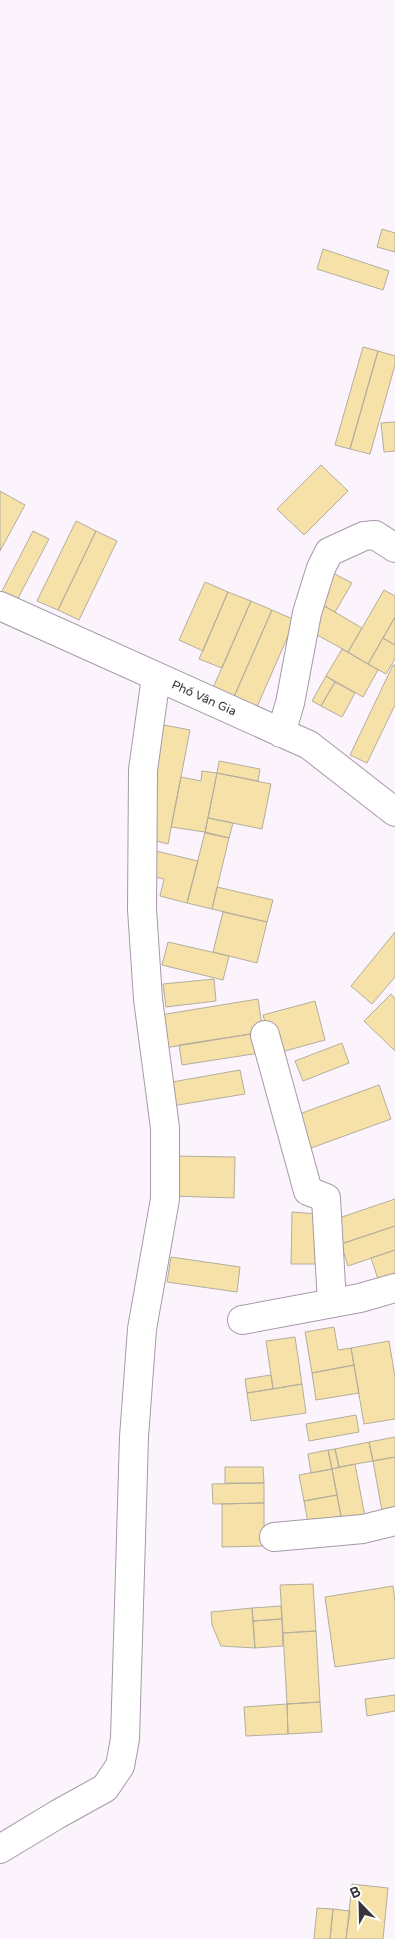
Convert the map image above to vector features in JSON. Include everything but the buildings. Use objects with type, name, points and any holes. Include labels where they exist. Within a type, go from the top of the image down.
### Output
[{"type":"street","points":[[281,733],[290,704],[307,613],[321,568],[329,552],[364,536],[375,536],[395,548]]},
{"type":"street","name":"Phố Vân Gia","points":[[0,606],[309,746],[395,812]]},
{"type":"street","points":[[0,1849],[105,1788],[120,1766],[125,1739],[134,1437],[142,1329],[165,1199],[165,1128],[148,998],[142,909],[143,770],[156,677]]},
{"type":"street","points":[[266,1035],[308,1192],[326,1198],[332,1303]]},
{"type":"street","points":[[242,1320],[360,1298],[395,1288]]},
{"type":"street","points":[[274,1537],[363,1529],[395,1521]]}]
